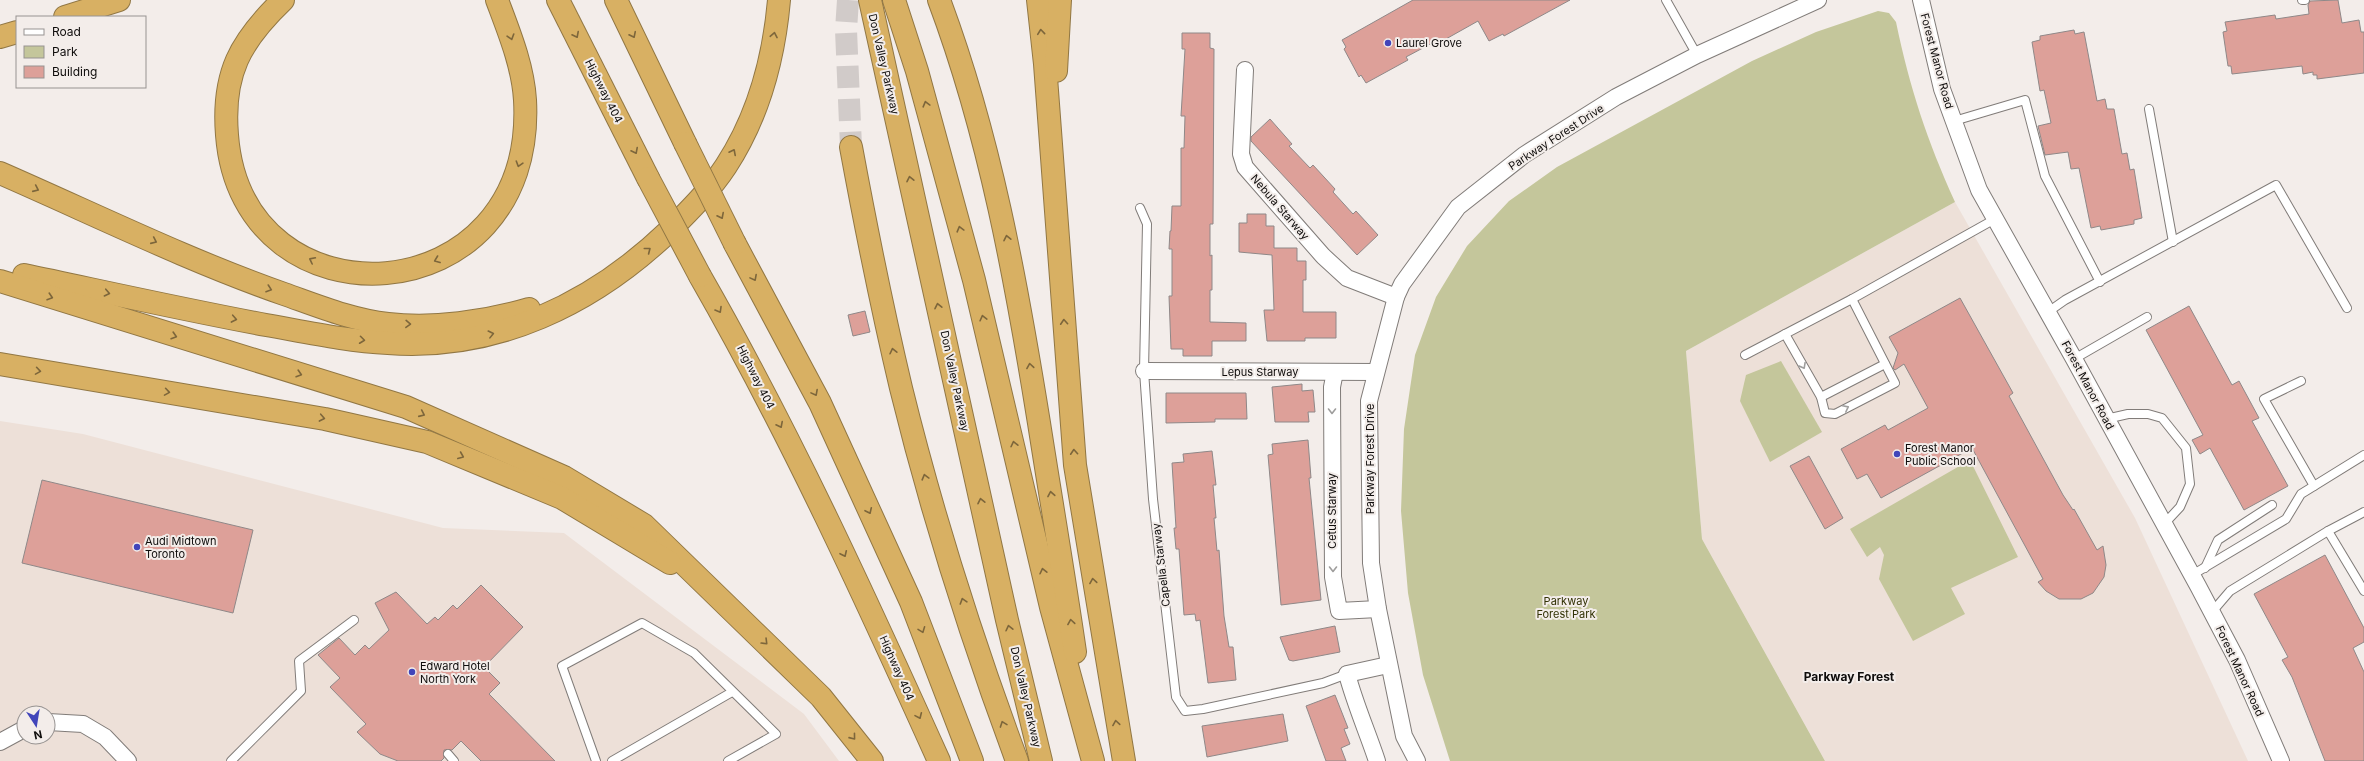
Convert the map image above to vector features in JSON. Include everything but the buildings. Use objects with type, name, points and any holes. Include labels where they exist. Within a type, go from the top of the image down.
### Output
[{"type":"highway","points":[[68,16],[119,0]]},
{"type":"highway","points":[[283,0],[264,18],[242,49],[229,79],[225,113],[228,146],[236,180],[248,206],[269,230],[290,249],[319,264],[347,272],[381,275],[411,270],[443,258],[470,241],[491,220],[514,179],[521,158],[525,128],[525,99],[519,64],[497,0]]},
{"type":"highway","name":"Highway 404","points":[[558,0],[648,178],[700,276],[734,335],[815,491],[939,761]]},
{"type":"highway","points":[[616,0],[735,244],[820,403],[911,602],[972,761]]},
{"type":"highway","points":[[0,270],[224,317],[337,337],[388,343],[438,344],[512,329],[544,318],[577,300],[617,274],[654,245],[692,208],[726,166],[750,120],[768,70],[779,0]]},
{"type":"highway","name":"Don Valley Parkway","points":[[870,0],[1008,620],[1041,761]]},
{"type":"highway","points":[[894,0],[917,71],[974,280],[1051,607],[1092,759]]},
{"type":"highway","points":[[939,0],[953,38],[983,139],[1007,238],[1024,328],[1092,759]]},
{"type":"highway","points":[[1038,0],[1054,182],[1075,465],[1124,761]]},
{"type":"highway","points":[[1054,182],[1057,42],[1060,0]]},
{"type":"highway","points":[[0,37],[16,32]]},
{"type":"highway","points":[[850,147],[901,388],[926,480],[995,702],[1016,761]]},
{"type":"highway","points":[[0,173],[232,276],[340,314],[388,324],[429,325],[509,315],[566,297],[617,274]]},
{"type":"highway","points":[[0,281],[406,407],[564,477],[644,525],[821,697],[872,761]]},
{"type":"highway","points":[[0,364],[326,419],[427,442],[562,498],[678,567],[737,614]]},
{"type":"street","name":"Parkway Forest Drive","points":[[1416,761],[1404,736],[1388,665],[1371,563],[1369,401],[1396,297],[1402,284],[1458,207],[1524,155],[1616,97],[1697,55],[1818,0]]},
{"type":"street","name":"Forest Manor Road","points":[[1921,0],[1942,89],[1979,190],[2165,523],[2198,571],[2212,612],[2237,660],[2281,761]]},
{"type":"street","name":"Nebula Starway","points":[[1245,70],[1240,154],[1245,167],[1323,256],[1347,278],[1396,297]]},
{"type":"street","name":"Lepus Starway","points":[[1144,371],[1376,372]]},
{"type":"street","name":"Cetus Starway","points":[[1335,372],[1332,386],[1333,577],[1339,611],[1378,609]]},
{"type":"street","name":"Capella Starway","points":[[1347,674],[1388,665]]},
{"type":"street","points":[[1347,674],[1360,718],[1369,735],[1377,761]]},
{"type":"street","points":[[56,722],[82,724],[105,737],[128,761]]},
{"type":"street","points":[[0,742],[16,733]]},
{"type":"lane","points":[[1666,0],[1697,55]]},
{"type":"lane","points":[[1954,121],[2025,100],[2045,176],[2100,282]]},
{"type":"lane","points":[[2149,109],[2173,242]]},
{"type":"lane","points":[[2048,312],[2064,300],[2100,282],[2276,185],[2347,308]]},
{"type":"lane","name":"Capella Starway","points":[[1140,208],[1147,224],[1144,371],[1153,499],[1176,697],[1185,711],[1203,709],[1323,683],[1347,674]]},
{"type":"lane","points":[[1745,355],[1852,299],[1995,219]]},
{"type":"lane","points":[[1786,334],[1821,397],[1825,412],[1835,414],[1895,383],[1852,299]]},
{"type":"lane","points":[[2074,359],[2147,317]]},
{"type":"lane","points":[[1821,397],[1885,364]]},
{"type":"lane","points":[[2301,381],[2264,399],[2314,486]]},
{"type":"lane","points":[[2106,419],[2128,414],[2148,414],[2162,418],[2186,448],[2190,484],[2180,507],[2165,523]]},
{"type":"lane","points":[[2198,571],[2286,519],[2301,494],[2364,455]]},
{"type":"lane","points":[[2198,571],[2218,540],[2272,505]]},
{"type":"lane","points":[[2212,612],[2230,591],[2328,531],[2364,512]]},
{"type":"lane","points":[[2328,531],[2364,591]]},
{"type":"lane","points":[[231,761],[301,691],[299,661],[354,620]]},
{"type":"lane","points":[[596,761],[562,666],[642,623],[694,653],[776,734],[728,761]]},
{"type":"lane","points":[[612,761],[732,692]]},
{"type":"lane","points":[[448,754],[454,761]]},
{"type":"shaded area","name":"Forest Manor Public School","points":[[1955,202],[2135,518],[2248,761],[1825,761],[1702,539],[1686,351]]},
{"type":"shaded area","points":[[0,421],[83,434],[443,528],[564,533],[804,714],[839,761],[0,761]]},
{"type":"green space","name":"Parkway Forest Park","points":[[1878,11],[1889,13],[1896,22],[1907,70],[1920,114],[1955,202],[1686,351],[1702,539],[1825,761],[1450,761],[1423,675],[1408,593],[1401,511],[1404,429],[1415,355],[1436,297],[1467,246],[1509,201],[1557,167],[1752,61],[1816,32]]},
{"type":"green space","points":[[1781,361],[1822,432],[1770,462],[1740,401],[1746,375]]},
{"type":"green space","points":[[1970,460],[2018,557],[1951,588],[1965,614],[1913,641],[1879,579],[1884,555],[1880,547],[1867,557],[1850,529]]},
{"type":"tunnel","points":[[848,0],[846,30],[851,147]]},
{"type":"place","name":"Laurel Grove","points":[[1388,43]]},
{"type":"place","name":"Forest Manor Public School","points":[[1897,454]]},
{"type":"place","name":"Audi Midtown Toronto","points":[[137,547]]},
{"type":"place","name":"Edward Hotel North York","points":[[412,672]]},
{"type":"district","name":"Parkway Forest","points":[[1849,676]]}]
